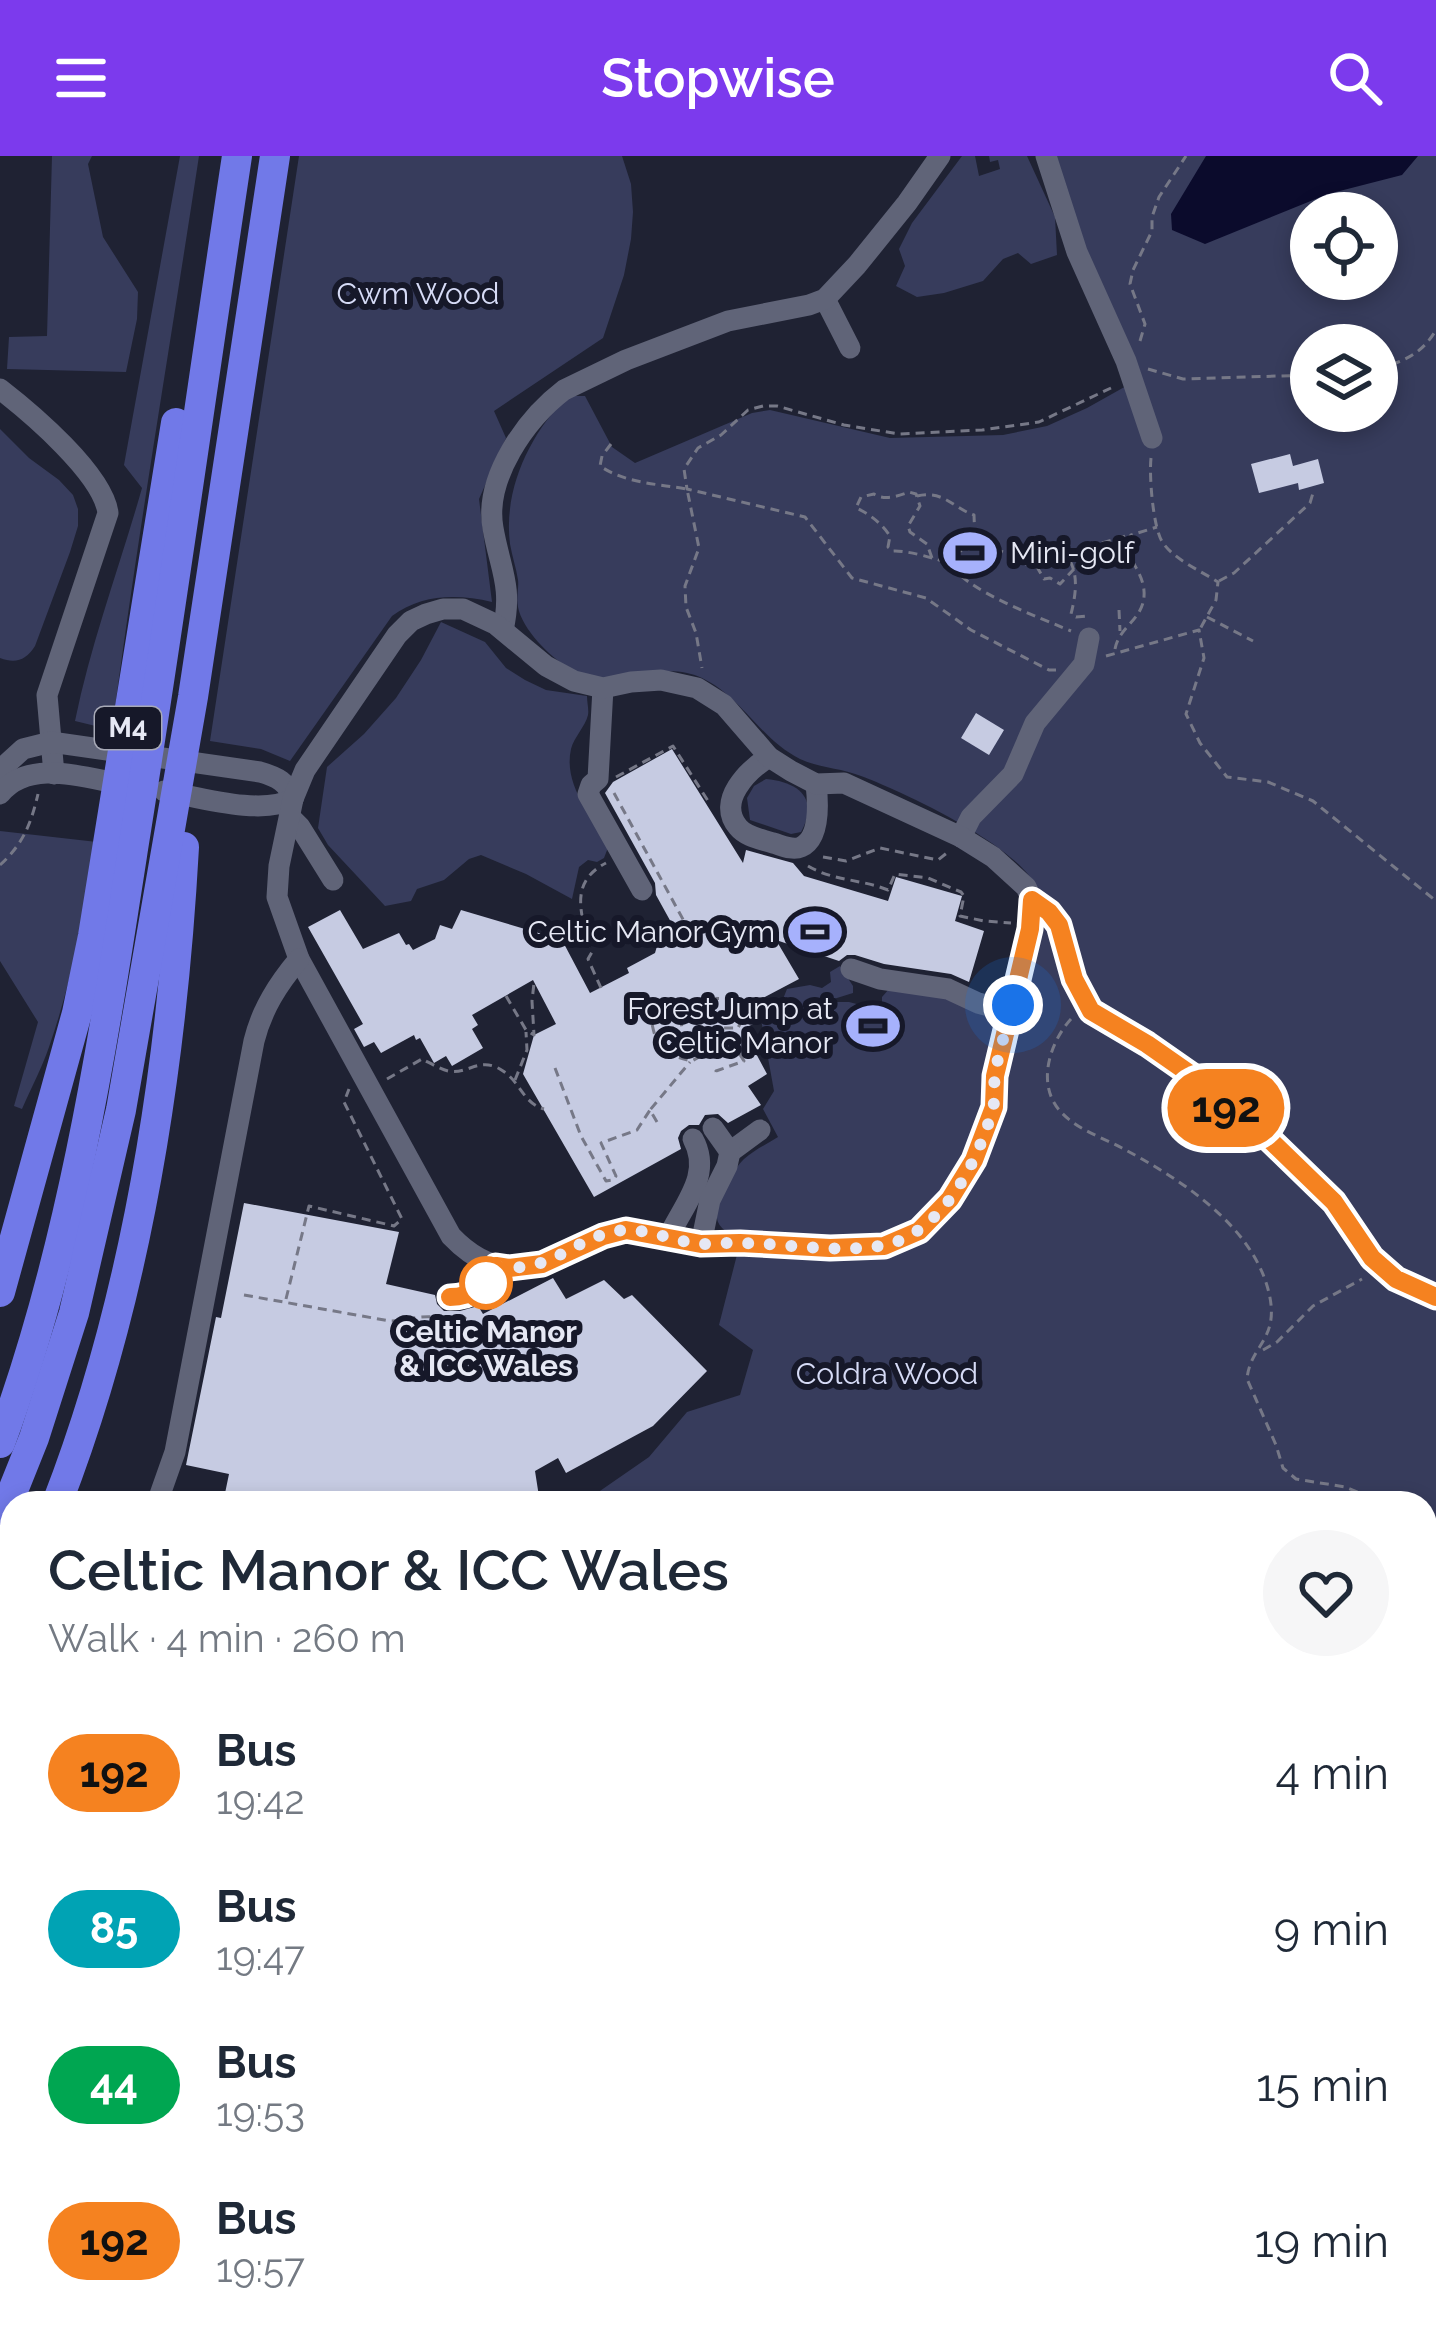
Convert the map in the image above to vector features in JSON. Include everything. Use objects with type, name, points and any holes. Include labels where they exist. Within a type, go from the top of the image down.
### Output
[{"type":"highway","name":"M4","points":[[0,1292],[94,935],[218,156]]},
{"type":"highway","name":"M4","points":[[0,1443],[42,1310],[76,1174],[111,989],[237,156]]},
{"type":"highway","name":"M4","points":[[13,1491],[74,1312],[121,1110],[193,697],[275,156]]},
{"type":"highway","name":"M4","points":[[61,1491],[105,1364],[159,1117],[183,872],[193,697]]},
{"type":"highway","name":"M4","points":[[0,1309],[42,1187],[138,817]]},
{"type":"lane","points":[[502,630],[508,592],[494,532],[493,497],[504,462],[548,401],[564,389],[678,339],[728,321],[825,298],[857,265],[940,156]]},
{"type":"lane","points":[[1046,156],[1077,252],[1129,369],[1152,438]]},
{"type":"lane","points":[[825,298],[850,348]]},
{"type":"lane","points":[[0,389],[86,470],[102,490],[108,513],[47,695],[61,743],[53,774]]},
{"type":"lane","points":[[453,608],[502,630],[559,674],[587,685],[603,688],[662,680],[697,688],[724,706],[769,757],[816,784],[844,783],[959,835],[1026,887],[1031,910],[995,1076],[994,1107],[974,1160],[950,1199],[919,1231],[884,1246],[830,1248],[701,1244],[636,1231],[617,1232],[542,1264],[509,1268],[471,1254],[451,1236],[299,958],[277,897],[279,866],[305,770],[411,621],[453,608]]},
{"type":"lane","points":[[959,835],[1013,774],[1035,723],[1079,670],[1088,627]]},
{"type":"lane","points":[[603,688],[598,778],[587,794],[642,890]]},
{"type":"lane","points":[[0,770],[22,749],[61,743],[260,772],[282,781],[290,815]]},
{"type":"lane","points":[[769,757],[751,768],[732,796],[731,814],[739,829],[750,836],[800,848],[814,826],[816,784]]},
{"type":"lane","points":[[0,794],[14,780],[53,774],[274,806],[290,815]]},
{"type":"lane","points":[[1031,910],[1049,912],[1059,925],[1087,1006],[1190,1074],[1268,1138],[1334,1202],[1372,1258],[1396,1279],[1436,1297]]},
{"type":"lane","points":[[161,1491],[176,1452],[254,1042],[270,999],[299,958]]},
{"type":"lane","points":[[851,969],[879,984],[948,989],[1011,1012]]},
{"type":"lane","points":[[701,1244],[710,1200],[730,1152],[760,1130]]},
{"type":"lane","points":[[668,1238],[701,1171],[703,1134],[730,1152]]},
{"type":"lane","points":[[450,1297],[476,1291],[496,1266]]},
{"type":"path","points":[[1129,369],[1145,324],[1130,284],[1133,270],[1152,231],[1159,197],[1186,156]]},
{"type":"path","points":[[1398,363],[1422,351],[1436,330]]},
{"type":"path","points":[[697,688],[701,659],[686,608],[685,586],[699,548],[684,469],[698,448],[748,410],[777,406],[899,434],[982,430],[1039,422],[1099,395],[1137,367],[1183,380],[1290,376]]},
{"type":"path","points":[[1152,438],[1149,481],[1161,541],[1218,582]]},
{"type":"path","points":[[611,444],[600,461],[609,472],[623,479],[805,517],[852,578],[926,598],[971,630],[1049,670],[1079,670],[1114,653],[1199,630]]},
{"type":"path","points":[[1218,582],[1310,503],[1313,494]]},
{"type":"path","points":[[944,561],[975,541],[974,515],[951,500],[930,495],[861,496],[856,508],[884,528],[892,551],[944,561],[988,594],[1088,627]]},
{"type":"path","points":[[917,496],[920,506],[908,526],[927,544],[932,558]]},
{"type":"path","points":[[1102,543],[1158,526]]},
{"type":"path","points":[[1120,633],[1137,617],[1145,593],[1138,567],[1128,557],[1131,535]]},
{"type":"path","points":[[962,577],[978,572],[995,550],[1037,567],[1044,579],[1060,584],[1074,568]]},
{"type":"path","points":[[1070,561],[1076,602],[1071,614],[1088,627]]},
{"type":"path","points":[[1218,582],[1216,600],[1199,630],[1204,658],[1186,714],[1200,743],[1227,777],[1268,782],[1313,801],[1436,901]]},
{"type":"path","points":[[1114,653],[1120,633],[1119,610]]},
{"type":"path","points":[[1207,616],[1252,641]]},
{"type":"path","points":[[685,922],[609,784],[674,746],[707,802],[717,807]]},
{"type":"path","points":[[0,865],[29,828],[38,790],[53,774]]},
{"type":"path","points":[[959,835],[938,860],[880,848],[846,861],[826,855],[804,864],[824,875],[888,890],[895,874],[928,878],[964,896],[960,916],[1003,923],[1031,910]]},
{"type":"path","points":[[601,988],[588,959],[592,952],[580,900],[593,869],[622,853]]},
{"type":"path","points":[[506,996],[534,1036],[534,982]]},
{"type":"path","points":[[734,999],[703,998],[682,1018],[686,1035],[691,1039],[738,1028],[747,1009]]},
{"type":"path","points":[[1087,1006],[1067,1022],[1051,1052],[1046,1078],[1057,1108],[1076,1125],[1175,1179],[1228,1222],[1258,1262],[1269,1292],[1273,1316],[1268,1336],[1248,1368],[1247,1379],[1283,1468],[1296,1479],[1355,1491]]},
{"type":"path","points":[[650,1010],[652,1032],[664,1053],[692,1061]]},
{"type":"path","points":[[514,1082],[527,1050],[526,1030]]},
{"type":"path","points":[[555,1068],[580,1136],[607,1181],[616,1176],[601,1143],[637,1130],[692,1061],[730,1039],[744,1061],[716,1071],[717,1075]]},
{"type":"path","points":[[370,1089],[422,1059],[448,1071],[486,1064],[503,1071],[530,1105],[544,1108]]},
{"type":"path","points":[[285,1303],[309,1206],[394,1226],[402,1219],[344,1102],[357,1065]]},
{"type":"path","points":[[650,1110],[657,1122]]},
{"type":"path","points":[[1258,1353],[1277,1342],[1313,1306],[1370,1274],[1372,1258]]},
{"type":"green space","points":[[52,156],[92,156],[88,164],[103,237],[138,292],[126,372],[7,369],[9,337],[47,336]]},
{"type":"green space","points":[[180,156],[199,156],[112,730],[75,721],[142,488],[124,465]]},
{"type":"green space","name":"Cwm Wood","points":[[299,156],[622,156],[633,212],[624,275],[603,338],[494,411],[506,438],[479,499],[492,602],[440,598],[415,603],[392,616],[290,761],[261,749],[210,741]]},
{"type":"green space","points":[[962,156],[975,156],[979,176],[1000,169],[998,160],[990,162],[989,156],[1027,156],[1055,217],[1057,255],[1031,264],[1018,253],[1003,259],[983,281],[917,297],[896,286],[905,266],[899,249],[912,223]]},
{"type":"green space","name":"Coldra Wood","points":[[1046,156],[1436,156],[1436,1491],[600,1491],[649,1457],[687,1412],[740,1395],[753,1350],[719,1325],[740,1243],[722,1228],[717,1216],[739,1164],[778,1137],[763,1109],[774,1091],[759,1008],[765,1001],[783,999],[787,989],[822,988],[831,982],[830,972],[840,966],[853,993],[824,1002],[872,1008],[882,1003],[889,989],[930,987],[990,1017],[995,1030],[995,1069],[1027,976],[1040,902],[1025,870],[983,837],[880,784],[800,759],[702,678],[669,671],[602,678],[569,668],[554,657],[531,633],[517,604],[509,524],[522,464],[542,427],[568,396],[585,396],[612,447],[635,463],[752,413],[770,410],[890,438],[1003,435],[1047,426],[1128,385]]},
{"type":"green space","points":[[0,429],[59,480],[78,509],[70,552],[35,646],[16,661],[0,658]]},
{"type":"green space","points":[[441,622],[485,642],[506,668],[525,680],[546,690],[587,696],[588,715],[571,749],[571,775],[609,845],[604,858],[579,867],[572,899],[481,855],[444,880],[417,889],[411,901],[385,906],[318,828],[327,767],[396,698]]},
{"type":"green space","points":[[766,779],[788,784],[803,795],[808,811],[801,832],[791,834],[750,820],[747,798]]},
{"type":"green space","points":[[0,831],[97,842],[65,997],[22,1109],[14,1106],[38,1022],[0,961]]},
{"type":"shaded area","points":[[1206,156],[1418,156],[1402,175],[1336,192],[1290,192],[1290,209],[1205,244],[1172,230],[1171,214]]},
{"type":"building","points":[[1290,454],[1293,466],[1318,459],[1324,483],[1299,490],[1298,483],[1259,493],[1251,464]]},
{"type":"building","points":[[976,713],[1004,730],[989,755],[961,738]]},
{"type":"building","points":[[672,749],[743,863],[746,850],[793,863],[804,876],[888,901],[896,877],[962,896],[955,921],[984,931],[969,982],[951,974],[855,955],[839,961],[776,940],[799,979],[746,1007],[755,1023],[743,1029],[767,1074],[748,1086],[761,1105],[728,1123],[718,1114],[705,1115],[699,1125],[681,1131],[681,1149],[594,1197],[523,1074],[534,1035],[556,1024],[533,980],[472,1015],[478,1025],[472,1029],[483,1048],[452,1066],[446,1056],[434,1063],[414,1035],[381,1053],[374,1042],[364,1047],[354,1029],[363,1024],[308,927],[340,910],[363,949],[399,933],[413,950],[435,939],[440,925],[452,929],[461,910],[562,940],[590,993],[655,953],[662,929],[672,924],[605,793],[613,782]]},
{"type":"building","points":[[244,1203],[399,1232],[386,1284],[435,1295],[444,1311],[478,1306],[483,1314],[553,1278],[566,1299],[604,1280],[624,1299],[632,1295],[707,1371],[653,1426],[566,1473],[558,1458],[535,1471],[538,1491],[225,1491],[229,1474],[186,1465],[216,1317],[221,1318]]},
{"type":"bus line","name":"192","points":[[450,1297],[476,1291],[496,1266],[542,1264],[626,1230],[701,1244],[830,1248],[884,1246],[919,1231],[950,1199],[974,1160],[994,1107],[995,1076],[1030,929],[1032,900],[1059,925],[1074,979],[1091,1011],[1190,1074],[1268,1138],[1334,1202],[1372,1258],[1396,1279],[1436,1297]]},
{"type":"place","name":"Mini-golf","points":[[970,553]]},
{"type":"place","name":"Celtic Manor Gym","points":[[815,932]]},
{"type":"place","name":"Forest Jump at Celtic Manor","points":[[873,1026]]},
{"type":"place","name":"Celtic Manor & ICC Wales","points":[[486,1283]]},
{"type":"route","points":[[486,1283],[496,1266],[542,1264],[626,1230],[701,1244],[830,1248],[884,1246],[919,1231],[950,1199],[974,1160],[994,1107],[995,1076],[1013,1005]]}]
